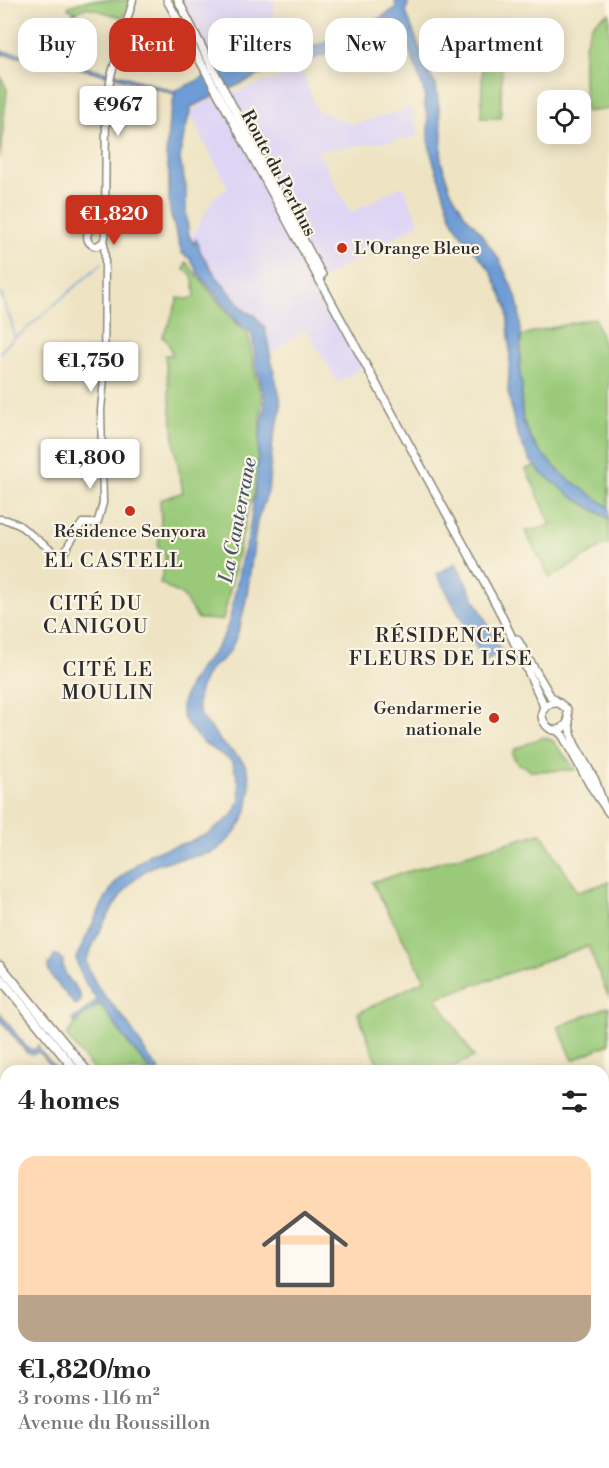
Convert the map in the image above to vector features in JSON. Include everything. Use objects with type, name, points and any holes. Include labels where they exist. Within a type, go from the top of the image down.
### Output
[{"type":"highway","points":[[0,965],[82,1065]]},
{"type":"highway","points":[[0,978],[71,1065]]},
{"type":"main road","name":"Route du Perthus","points":[[167,0],[208,67]]},
{"type":"main road","name":"Route du Perthus","points":[[178,0],[208,67]]},
{"type":"main road","points":[[105,219],[87,236],[92,245],[100,244],[105,237],[108,89],[133,2]]},
{"type":"main road","name":"Route du Perthus","points":[[211,72],[327,285],[364,361],[497,606],[551,697],[558,703]]},
{"type":"main road","points":[[97,228],[104,233]]},
{"type":"main road","points":[[0,519],[14,522],[61,558],[82,523],[93,523],[100,517],[103,503],[101,410],[104,378],[105,255],[100,244]]},
{"type":"main road","name":"Route du Perthus","points":[[497,606],[542,700],[543,713]]},
{"type":"main road","points":[[603,803],[595,780],[574,743],[567,709],[562,704],[550,704],[543,713],[543,723],[563,736],[590,785],[609,813]]},
{"type":"main road","points":[[557,730],[564,727],[569,720]]},
{"type":"shaded area","points":[[171,0],[275,0],[273,18],[208,18],[208,56],[203,57],[196,45],[196,18],[181,18]]},
{"type":"shaded area","points":[[296,72],[303,72],[317,111],[353,125],[412,107],[418,137],[317,151],[351,213],[403,185],[419,223],[317,282],[363,367],[338,383],[306,329],[273,352],[189,242],[214,197],[228,189],[190,113],[203,103]]},
{"type":"green space","points":[[89,0],[129,0],[123,18],[87,7],[73,14],[74,11],[68,9],[69,6]]},
{"type":"green space","points":[[609,13],[609,109],[591,111],[591,90],[585,90],[585,51],[590,28]]},
{"type":"green space","points":[[482,72],[502,72],[501,118],[481,118]]},
{"type":"green space","points":[[0,75],[7,90],[0,159]]},
{"type":"green space","points":[[186,262],[238,326],[248,333],[262,398],[254,496],[248,509],[223,620],[198,619],[183,596],[160,583],[165,553],[158,547],[161,521],[160,500],[183,492],[175,448],[165,355],[172,355],[169,344],[162,337],[178,298],[195,297],[192,277],[184,270]]},
{"type":"green space","points":[[595,318],[609,362],[609,507],[583,491],[546,459],[528,433],[522,411],[521,336]]},
{"type":"green space","points":[[534,466],[571,496],[609,519],[609,544],[550,578],[525,531],[551,524],[526,469]]},
{"type":"green space","points":[[543,737],[552,740],[576,770],[530,771],[518,764],[512,754],[515,749]]},
{"type":"green space","points":[[541,833],[578,892],[609,882],[609,998],[588,946],[436,998],[474,1057],[457,1065],[378,1065],[358,1013],[425,980],[372,882]]},
{"type":"green space","points":[[100,1004],[146,1065],[89,1065],[66,1035],[82,1017]]},
{"type":"green space","points":[[609,1006],[609,1044],[573,1060],[558,1027]]},
{"type":"water","points":[[395,0],[409,0],[406,12],[419,47],[419,72],[428,72],[436,85],[442,132],[441,160],[450,189],[465,215],[500,261],[516,296],[521,336],[520,374],[523,422],[535,446],[565,477],[609,507],[609,519],[571,496],[541,473],[530,460],[518,436],[508,391],[510,353],[507,307],[490,270],[458,230],[451,216],[428,140],[425,94],[407,43],[407,18],[380,18],[396,9]]},
{"type":"water","points":[[325,43],[325,55],[313,59],[313,46]]},
{"type":"water","points":[[0,51],[18,53],[18,57],[0,54]]},
{"type":"water","points":[[97,70],[108,72],[107,75],[95,72]]},
{"type":"water","points":[[212,72],[266,72],[191,107],[180,160],[186,187],[189,236],[194,244],[196,239],[201,253],[216,276],[245,311],[255,316],[265,329],[281,410],[273,439],[268,492],[257,521],[247,595],[240,624],[229,652],[207,674],[198,701],[198,709],[203,719],[247,769],[250,787],[246,812],[235,832],[214,852],[159,864],[146,870],[135,879],[115,904],[86,960],[88,969],[99,988],[127,1023],[155,1065],[146,1065],[100,1004],[75,1024],[72,1020],[97,1000],[84,980],[76,958],[106,897],[118,879],[151,853],[208,834],[233,815],[240,800],[239,784],[233,763],[202,742],[188,726],[182,715],[182,703],[189,685],[215,650],[230,619],[241,561],[248,540],[265,404],[256,366],[252,333],[239,324],[198,273],[190,259],[182,253],[171,216],[166,156],[169,119],[175,94],[113,76],[114,73],[173,91]]},
{"type":"water","points":[[456,563],[502,652],[484,661],[437,574]]},
{"type":"water","points":[[54,955],[63,960],[64,971],[80,995],[81,1001],[76,1005],[52,977],[48,968]]},
{"type":"water","points":[[0,1013],[26,1047],[33,1050],[38,1045],[41,1052],[53,1065],[51,1065],[39,1052],[27,1053],[0,1020]]},
{"type":"waterway","points":[[0,352],[102,263]]},
{"type":"waterway","points":[[0,292],[12,324],[14,337]]},
{"type":"place","name":"L'Orange Bleue","points":[[342,248]]},
{"type":"place","name":"Résidence Senyora","points":[[130,511]]},
{"type":"place","name":"Gendarmerie nationale","points":[[494,718]]},
{"type":"district","name":"EL CASTELL","points":[[114,560]]},
{"type":"district","name":"CITÉ DU CANIGOU","points":[[96,614]]},
{"type":"district","name":"RÉSIDENCE FLEURS DE LISE","points":[[441,646]]},
{"type":"district","name":"CITÉ LE MOULIN","points":[[108,680]]},
{"type":"water label","name":"La Canterrane","points":[[237,520]]}]
